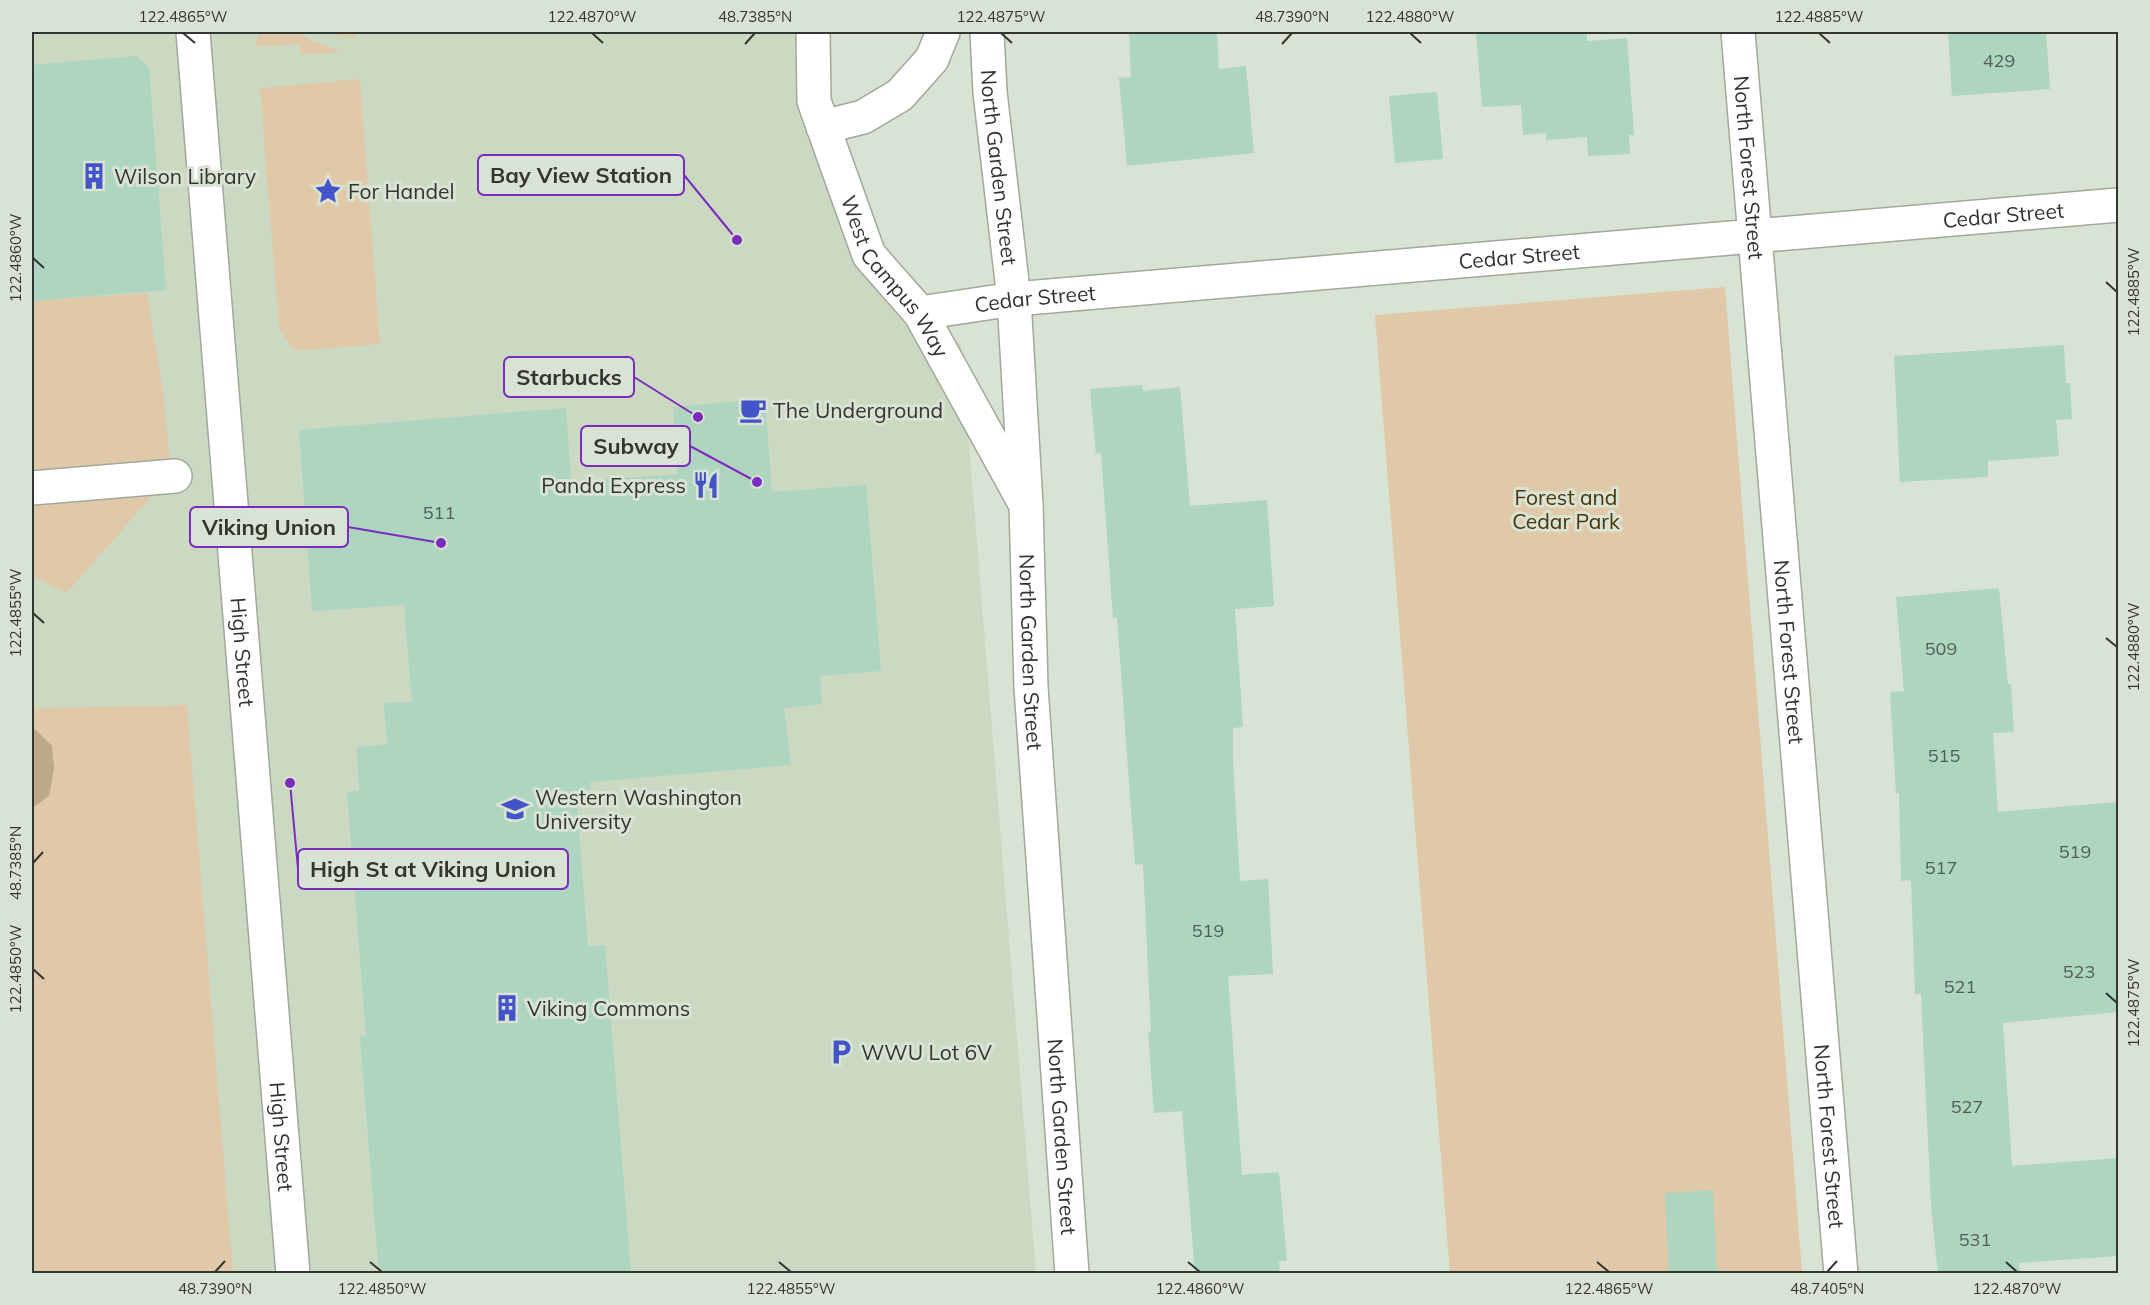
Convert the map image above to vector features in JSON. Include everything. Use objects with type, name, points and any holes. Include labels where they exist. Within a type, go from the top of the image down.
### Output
[{"type":"street","name":"High Street","points":[[193,32],[293,1274]]},
{"type":"street","name":"West Campus Way","points":[[813,32],[814,101],[869,255],[920,313],[1026,505]]},
{"type":"street","points":[[823,127],[862,117],[900,95],[932,59],[943,32]]},
{"type":"street","name":"North Garden Street","points":[[987,32],[990,92],[1014,299],[1026,505],[1031,687],[1072,1274]]},
{"type":"street","name":"North Forest Street","points":[[1738,32],[1841,1274]]},
{"type":"street","name":"Cedar Street","points":[[920,313],[1014,299],[2118,205]]},
{"type":"street","points":[[32,488],[175,476]]},
{"type":"shaded area","name":"Western Washington University","points":[[32,32],[813,32],[869,255],[961,345],[1036,1273],[32,1273]]},
{"type":"shaded area","points":[[32,726],[52,746],[54,768],[49,796],[32,808]]},
{"type":"green space","points":[[260,32],[297,32],[342,52],[301,55],[300,44],[257,47],[256,42]]},
{"type":"green space","points":[[324,32],[356,32],[356,39]]},
{"type":"green space","points":[[360,79],[380,344],[295,351],[279,329],[260,88]]},
{"type":"green space","name":"Forest and Cedar Park","points":[[1725,287],[1802,1273],[1450,1273],[1375,315]]},
{"type":"green space","points":[[147,293],[163,389],[170,463],[32,475],[32,301]]},
{"type":"green space","points":[[158,489],[67,593],[32,576],[32,502]]},
{"type":"green space","points":[[187,705],[233,1273],[32,1273],[32,808],[49,796],[52,746],[32,726],[32,708]]},
{"type":"building","points":[[1129,32],[1217,32],[1219,69],[1246,66],[1254,153],[1127,166],[1119,78],[1131,77]]},
{"type":"building","points":[[1476,32],[1587,32],[1587,41],[1627,38],[1634,135],[1629,135],[1630,154],[1588,156],[1587,137],[1546,140],[1546,133],[1523,135],[1521,105],[1482,107]]},
{"type":"building","points":[[1948,32],[2046,32],[2050,89],[1952,96]]},
{"type":"building","name":"Wilson Library","points":[[137,56],[149,68],[166,290],[32,301],[32,65]]},
{"type":"building","points":[[1437,92],[1443,159],[1395,163],[1389,96]]},
{"type":"building","points":[[2064,345],[2066,383],[2070,383],[2072,419],[2056,420],[2059,456],[1988,461],[1988,477],[1900,482],[1894,356]]},
{"type":"building","points":[[1142,385],[1143,391],[1180,387],[1190,506],[1267,500],[1274,606],[1235,609],[1243,727],[1233,728],[1233,763],[1240,881],[1268,879],[1273,974],[1228,976],[1242,1175],[1279,1172],[1287,1261],[1279,1261],[1280,1274],[1195,1274],[1182,1111],[1154,1113],[1148,1032],[1151,1032],[1143,864],[1135,865],[1117,617],[1113,618],[1101,453],[1096,454],[1090,389]]},
{"type":"building","points":[[765,399],[772,492],[866,485],[881,671],[820,676],[822,704],[784,708],[791,765],[590,782],[591,790],[576,791],[588,946],[605,945],[631,1274],[379,1274],[360,1037],[366,1036],[347,792],[359,791],[357,747],[387,744],[384,703],[412,702],[404,605],[312,611],[299,430],[566,408],[571,482],[678,474],[673,407]]},
{"type":"building","points":[[1999,588],[2008,684],[2011,684],[2014,732],[1993,733],[1998,812],[2118,802],[2118,1012],[2003,1023],[2012,1166],[2118,1158],[2118,1256],[2019,1263],[2020,1274],[1938,1274],[1931,1205],[1921,994],[1915,994],[1911,880],[1901,881],[1899,793],[1896,793],[1890,692],[1904,691],[1896,597]]},
{"type":"building","points":[[1713,1190],[1717,1274],[1669,1274],[1665,1193]]},
{"type":"place","name":"Wilson Library","points":[[94,176]]},
{"type":"place","name":"For Handel","points":[[328,191]]},
{"type":"place","name":"Bay View Station","points":[[737,240]]},
{"type":"place","name":"The Underground","points":[[753,410]]},
{"type":"place","name":"Starbucks","points":[[698,417]]},
{"type":"place","name":"Subway","points":[[757,482]]},
{"type":"place","name":"Panda Express","points":[[706,485]]},
{"type":"place","name":"Viking Union","points":[[441,543]]},
{"type":"place","name":"High St at Viking Union","points":[[290,783]]},
{"type":"place","name":"Western Washington University","points":[[515,809]]},
{"type":"place","name":"Viking Commons","points":[[507,1008]]},
{"type":"place","name":"WWU Lot 6V","points":[[841,1052]]}]
